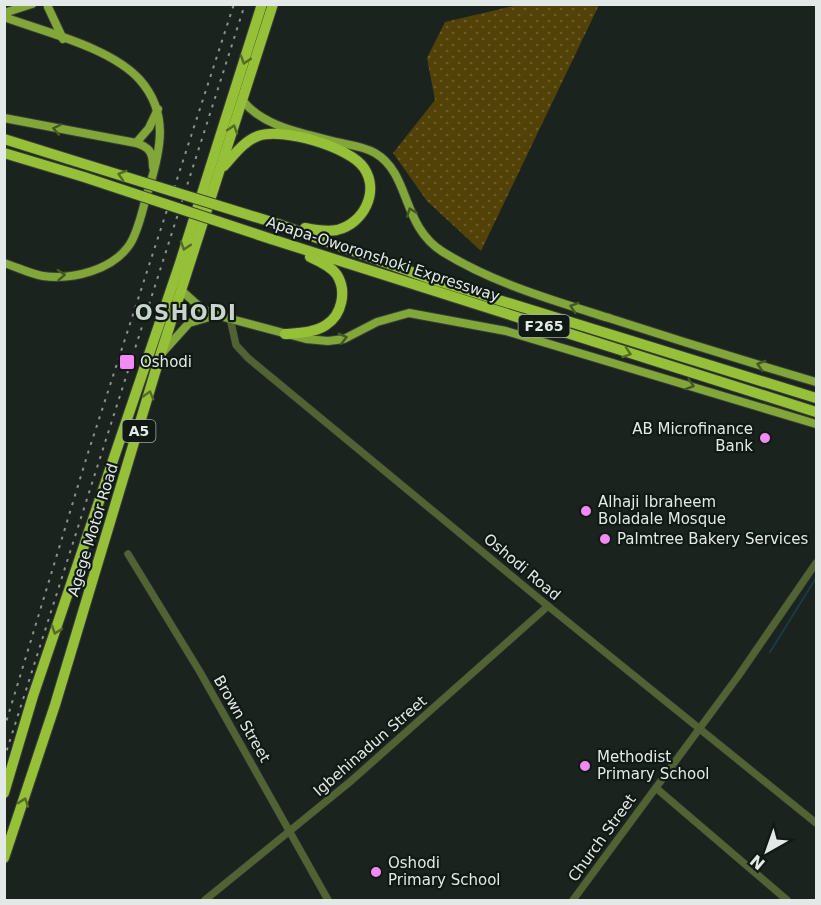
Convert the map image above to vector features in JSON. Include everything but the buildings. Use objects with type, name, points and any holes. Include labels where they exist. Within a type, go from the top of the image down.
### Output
[{"type":"highway","name":"Agege Motor Road","points":[[4,793],[33,696],[180,263],[262,4]]},
{"type":"highway","name":"Agege Motor Road","points":[[4,858],[55,705],[160,356],[222,169],[273,4]]},
{"type":"highway","points":[[222,169],[257,136],[274,132],[343,151],[364,167],[370,189],[365,209],[343,228],[323,231],[278,224]]},
{"type":"highway","name":"Apapa-Oworonshoki Expressway","points":[[4,139],[278,224],[431,279],[816,398]]},
{"type":"highway","name":"Apapa-Oworonshoki Expressway","points":[[4,153],[816,412]]},
{"type":"highway","points":[[272,239],[319,261],[339,280],[340,309],[327,325],[317,330],[285,334]]},
{"type":"main road","points":[[4,15],[32,4]]},
{"type":"main road","points":[[48,7],[63,39]]},
{"type":"main road","points":[[4,15],[100,52],[123,65],[139,78],[159,109],[162,132],[153,173],[134,235],[129,244],[112,261],[78,275],[43,276],[4,262]]},
{"type":"main road","name":"Apapa-Oworonshoki Expressway","points":[[243,101],[252,112],[272,124],[361,146],[384,159],[397,176],[413,220],[423,234],[445,253],[529,293],[816,382]]},
{"type":"main road","points":[[136,143],[149,128],[159,109]]},
{"type":"main road","points":[[4,118],[147,146],[151,153],[153,173]]},
{"type":"main road","points":[[182,291],[201,308],[216,315],[285,334],[328,341],[345,339],[377,322],[409,313],[540,339],[816,424]]},
{"type":"main road","points":[[160,356],[189,323],[216,315]]},
{"type":"street","name":"Oshodi Road","points":[[230,318],[236,345],[248,358],[548,606],[816,823]]},
{"type":"street","name":"Brown Street","points":[[128,554],[249,756],[328,900]]},
{"type":"street","name":"Church Street","points":[[573,900],[739,675],[816,563]]},
{"type":"street","name":"Igbehinadun Street","points":[[205,900],[421,720],[548,606]]},
{"type":"street","points":[[656,788],[787,900]]},
{"type":"shaded area","points":[[517,5],[599,5],[481,251],[427,201],[393,153],[435,100],[427,58],[445,22]]},
{"type":"waterway","points":[[770,652],[816,578]]},
{"type":"railway","points":[[4,729],[87,456],[234,4]]},
{"type":"railway","points":[[4,759],[245,4]]},
{"type":"place","name":"Oshodi","points":[[127,362]]},
{"type":"place","name":"AB Microfinance Bank","points":[[765,438]]},
{"type":"place","name":"Alhaji Ibraheem Boladale Mosque","points":[[586,511]]},
{"type":"place","name":"Palmtree Bakery Services","points":[[605,539]]},
{"type":"place","name":"Methodist Primary School","points":[[585,766]]},
{"type":"place","name":"Oshodi Primary School","points":[[376,872]]},
{"type":"district","name":"OSHODI","points":[[186,313]]}]
